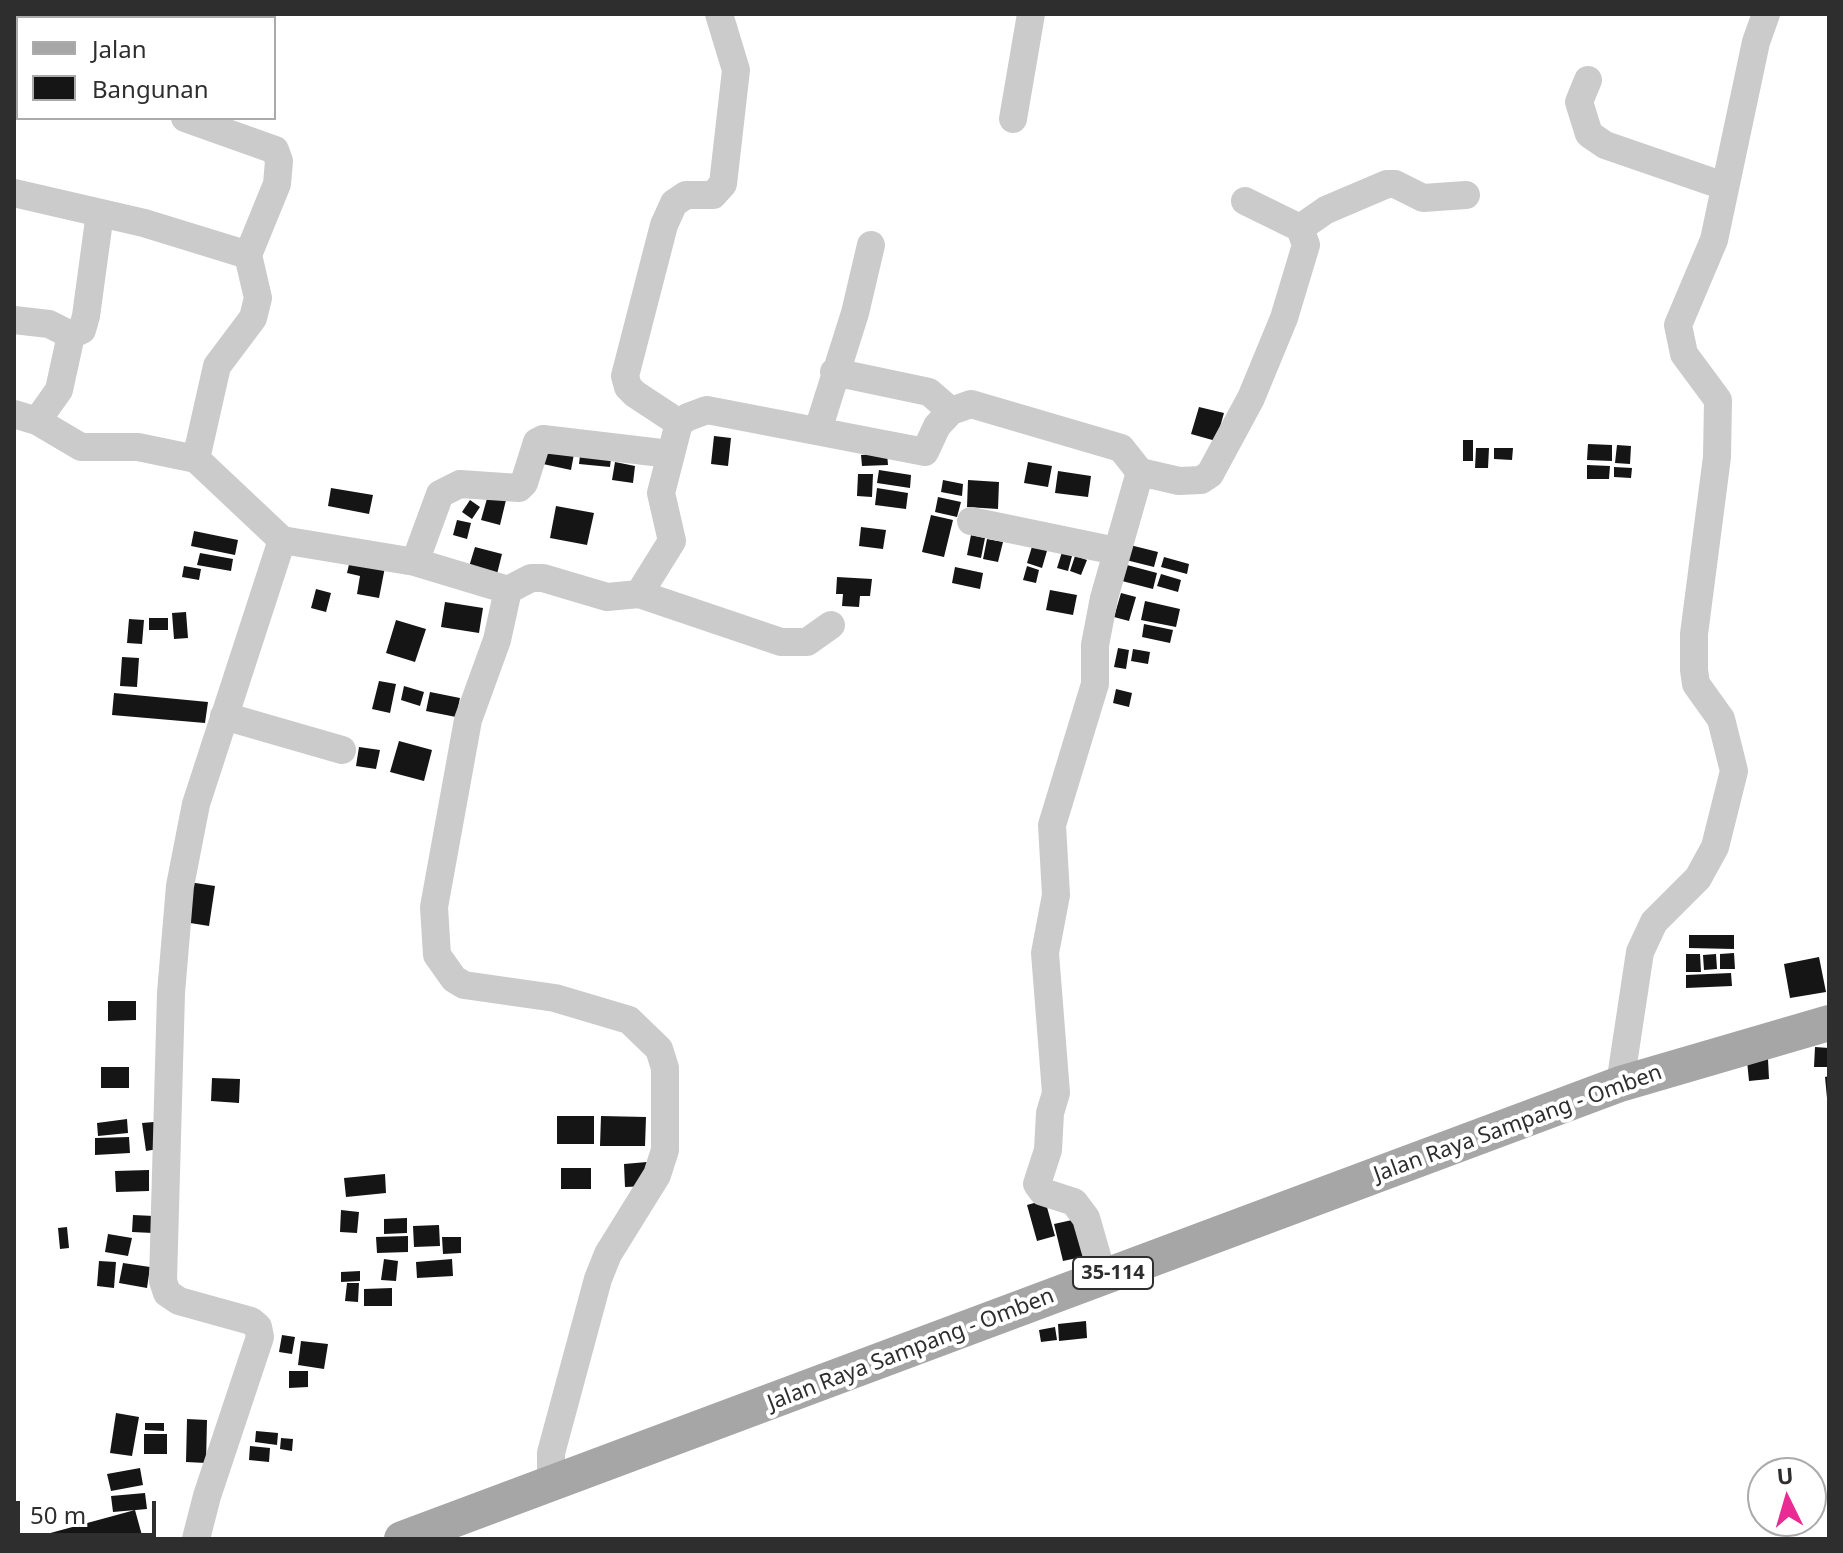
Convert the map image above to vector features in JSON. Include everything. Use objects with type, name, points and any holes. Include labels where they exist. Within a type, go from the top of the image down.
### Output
[{"type":"main road","name":"Jalan Raya Sampang - Omben","points":[[402,1539],[1620,1084],[1829,1023]]},
{"type":"street","points":[[679,423],[635,394],[628,387],[625,376],[664,225],[674,203],[686,195],[713,195],[723,184],[736,70],[719,14]]},
{"type":"street","points":[[1013,119],[1031,14]]},
{"type":"street","points":[[1620,1084],[1640,952],[1654,922],[1698,878],[1715,847],[1734,771],[1721,719],[1696,684],[1694,670],[1694,634],[1717,457],[1718,400],[1684,354],[1678,339],[1684,306],[1714,240],[1756,42],[1766,14]]},
{"type":"street","points":[[1588,80],[1579,102],[1589,134],[1605,145],[1724,186]]},
{"type":"street","points":[[191,120],[275,150],[279,161],[277,184],[248,255],[258,298],[257,309],[217,366],[196,459]]},
{"type":"street","points":[[1300,228],[1326,210],[1387,184],[1395,184],[1423,198],[1466,195]]},
{"type":"street","points":[[14,193],[100,213],[248,255]]},
{"type":"street","points":[[639,594],[672,541],[661,493],[679,423],[707,410],[925,452],[937,426],[951,411],[971,404],[1121,448],[1140,472],[1179,481],[1201,480],[1210,474],[1251,398],[1284,318],[1306,245],[1300,228],[1245,201]]},
{"type":"street","points":[[71,335],[82,330],[86,316],[100,213]]},
{"type":"street","points":[[818,430],[855,313],[871,245]]},
{"type":"street","points":[[14,320],[49,324],[71,335]]},
{"type":"street","points":[[71,335],[59,390],[25,418],[81,447],[138,447],[196,459],[282,540],[415,562],[508,590],[531,578],[543,578],[607,597],[639,594],[781,642],[807,642],[831,625]]},
{"type":"street","points":[[834,372],[929,392],[951,411]]},
{"type":"street","points":[[415,562],[440,494],[460,484],[519,488],[524,483],[533,447],[543,439],[670,454]]},
{"type":"street","points":[[1103,1277],[1086,1218],[1074,1202],[1043,1192],[1037,1184],[1048,1150],[1050,1113],[1056,1093],[1045,953],[1056,895],[1050,835],[1057,802],[1095,684],[1095,645],[1116,551],[1140,472]]},
{"type":"street","points":[[971,521],[1116,551]]},
{"type":"street","points":[[196,1539],[207,1496],[260,1337],[258,1327],[251,1321],[179,1301],[167,1293],[163,1281],[171,993],[180,886],[196,804],[282,540]]},
{"type":"street","points":[[508,590],[497,640],[468,720],[452,794],[434,907],[437,955],[445,972],[464,985],[555,998],[629,1020],[659,1049],[667,1091],[665,1150],[657,1175],[608,1254],[598,1279],[551,1453],[551,1482]]},
{"type":"street","points":[[224,716],[342,750]]},
{"type":"building","points":[[1199,407],[1224,413],[1216,441],[1191,434]]},
{"type":"building","points":[[714,436],[731,438],[728,466],[711,464]]},
{"type":"building","points":[[1463,440],[1473,440],[1473,461],[1463,461]]},
{"type":"building","points":[[1588,444],[1612,445],[1612,461],[1587,460]]},
{"type":"building","points":[[1617,445],[1631,446],[1630,464],[1615,463]]},
{"type":"building","points":[[581,447],[612,450],[610,467],[579,464]]},
{"type":"building","points":[[546,448],[574,454],[571,470],[543,464]]},
{"type":"building","points":[[1476,448],[1489,448],[1488,468],[1475,468]]},
{"type":"building","points":[[1494,448],[1513,448],[1512,460],[1494,459]]},
{"type":"building","points":[[887,453],[888,465],[862,466],[861,455]]},
{"type":"building","points":[[615,462],[635,466],[633,483],[612,480]]},
{"type":"building","points":[[1028,462],[1052,466],[1048,487],[1024,483]]},
{"type":"building","points":[[1587,465],[1610,466],[1609,479],[1587,479]]},
{"type":"building","points":[[1614,467],[1632,468],[1631,478],[1614,477]]},
{"type":"building","points":[[879,470],[911,475],[910,488],[877,483]]},
{"type":"building","points":[[1058,471],[1091,476],[1088,497],[1055,493]]},
{"type":"building","points":[[858,474],[873,474],[872,497],[857,496]]},
{"type":"building","points":[[943,480],[963,484],[962,496],[941,492]]},
{"type":"building","points":[[968,480],[999,482],[998,509],[967,507]]},
{"type":"building","points":[[331,488],[373,495],[369,514],[328,506]]},
{"type":"building","points":[[877,488],[908,493],[906,509],[875,505]]},
{"type":"building","points":[[488,495],[506,500],[500,525],[481,520]]},
{"type":"building","points":[[938,497],[961,502],[957,517],[935,512]]},
{"type":"building","points":[[470,500],[480,507],[472,519],[462,512]]},
{"type":"building","points":[[556,506],[594,513],[587,545],[550,538]]},
{"type":"building","points":[[931,515],[953,520],[944,557],[922,552]]},
{"type":"building","points":[[457,520],[471,523],[467,539],[453,535]]},
{"type":"building","points":[[861,527],[886,530],[883,549],[859,546]]},
{"type":"building","points":[[194,531],[238,540],[235,555],[191,546]]},
{"type":"building","points":[[971,535],[985,538],[981,558],[967,555]]},
{"type":"building","points":[[987,539],[1003,542],[998,562],[983,559]]},
{"type":"building","points":[[1034,540],[1049,544],[1042,568],[1027,563]]},
{"type":"building","points":[[1130,545],[1158,552],[1154,567],[1126,560]]},
{"type":"building","points":[[475,547],[502,554],[496,578],[468,570]]},
{"type":"building","points":[[1062,552],[1072,556],[1068,571],[1057,568]]},
{"type":"building","points":[[200,553],[233,559],[231,571],[197,565]]},
{"type":"building","points":[[1075,556],[1087,560],[1081,575],[1070,571]]},
{"type":"building","points":[[1164,557],[1189,564],[1187,574],[1161,567]]},
{"type":"building","points":[[350,560],[385,567],[379,598],[357,594],[360,576],[347,573]]},
{"type":"building","points":[[1127,565],[1157,573],[1153,589],[1122,581]]},
{"type":"building","points":[[184,566],[201,569],[199,580],[182,577]]},
{"type":"building","points":[[1027,566],[1039,570],[1036,583],[1023,580]]},
{"type":"building","points":[[955,567],[983,573],[980,589],[952,583]]},
{"type":"building","points":[[1161,574],[1181,580],[1178,592],[1157,586]]},
{"type":"building","points":[[837,577],[872,579],[870,596],[860,596],[859,607],[842,606],[843,594],[836,594]]},
{"type":"building","points":[[316,589],[331,593],[326,612],[311,608]]},
{"type":"building","points":[[1050,590],[1077,595],[1073,615],[1046,610]]},
{"type":"building","points":[[1121,593],[1136,597],[1129,621],[1114,617]]},
{"type":"building","points":[[1145,601],[1180,609],[1176,627],[1141,620]]},
{"type":"building","points":[[445,602],[483,608],[479,633],[441,627]]},
{"type":"building","points":[[186,612],[188,638],[174,639],[172,613]]},
{"type":"building","points":[[149,618],[168,618],[168,630],[149,630]]},
{"type":"building","points":[[129,619],[144,620],[142,644],[127,643]]},
{"type":"building","points":[[396,620],[426,629],[415,662],[386,653]]},
{"type":"building","points":[[1144,624],[1173,630],[1170,643],[1142,637]]},
{"type":"building","points":[[1118,648],[1129,650],[1126,669],[1114,667]]},
{"type":"building","points":[[1133,649],[1150,652],[1148,664],[1131,661]]},
{"type":"building","points":[[122,657],[139,658],[137,687],[120,686]]},
{"type":"building","points":[[379,681],[396,684],[390,713],[372,709]]},
{"type":"building","points":[[404,686],[424,692],[420,706],[401,700]]},
{"type":"building","points":[[1116,689],[1132,693],[1129,707],[1113,703]]},
{"type":"building","points":[[430,692],[460,698],[456,717],[426,711]]},
{"type":"building","points":[[114,693],[208,702],[205,723],[112,715]]},
{"type":"building","points":[[399,741],[432,750],[424,781],[390,772]]},
{"type":"building","points":[[359,747],[380,750],[376,769],[356,766]]},
{"type":"building","points":[[189,882],[215,886],[209,926],[184,922]]},
{"type":"building","points":[[1689,935],[1734,935],[1734,949],[1689,948]]},
{"type":"building","points":[[1734,953],[1735,969],[1720,969],[1720,954]]},
{"type":"building","points":[[1686,954],[1700,954],[1701,972],[1686,972]]},
{"type":"building","points":[[1716,954],[1717,969],[1704,970],[1703,955]]},
{"type":"building","points":[[1819,957],[1826,992],[1790,998],[1784,964]]},
{"type":"building","points":[[1731,973],[1732,986],[1686,988],[1686,975]]},
{"type":"building","points":[[108,1001],[136,1001],[136,1020],[108,1021]]},
{"type":"building","points":[[1815,1047],[1829,1048],[1829,1067],[1814,1067]]},
{"type":"building","points":[[1768,1059],[1769,1079],[1749,1081],[1747,1061]]},
{"type":"building","points":[[101,1067],[129,1067],[129,1088],[101,1088]]},
{"type":"building","points":[[1829,1076],[1829,1098],[1827,1098],[1825,1077]]},
{"type":"building","points":[[212,1078],[240,1079],[239,1103],[211,1101]]},
{"type":"building","points":[[557,1116],[594,1116],[594,1144],[557,1144]]},
{"type":"building","points":[[601,1116],[646,1117],[645,1146],[600,1146]]},
{"type":"building","points":[[127,1119],[128,1133],[98,1136],[97,1123]]},
{"type":"building","points":[[154,1122],[158,1149],[146,1151],[142,1123]]},
{"type":"building","points":[[129,1137],[130,1153],[95,1155],[95,1138]]},
{"type":"building","points":[[647,1162],[648,1186],[625,1187],[624,1164]]},
{"type":"building","points":[[561,1168],[591,1168],[591,1189],[561,1189]]},
{"type":"building","points":[[149,1170],[149,1191],[116,1192],[115,1171]]},
{"type":"building","points":[[385,1174],[386,1193],[346,1197],[344,1178]]},
{"type":"building","points":[[1045,1200],[1055,1236],[1037,1241],[1027,1205]]},
{"type":"building","points":[[341,1210],[359,1212],[357,1233],[340,1232]]},
{"type":"building","points":[[133,1215],[154,1216],[153,1233],[132,1232]]},
{"type":"building","points":[[407,1218],[407,1233],[384,1234],[384,1219]]},
{"type":"building","points":[[1081,1218],[1091,1255],[1063,1261],[1054,1224]]},
{"type":"building","points":[[439,1225],[440,1246],[414,1247],[413,1226]]},
{"type":"building","points":[[67,1227],[69,1248],[60,1249],[58,1228]]},
{"type":"building","points":[[108,1234],[132,1238],[128,1256],[105,1252]]},
{"type":"building","points":[[408,1236],[408,1252],[377,1253],[376,1237]]},
{"type":"building","points":[[442,1237],[461,1237],[461,1253],[443,1254]]},
{"type":"building","points":[[384,1259],[398,1261],[396,1281],[381,1280]]},
{"type":"building","points":[[452,1259],[453,1276],[417,1278],[416,1262]]},
{"type":"building","points":[[99,1261],[116,1262],[114,1288],[97,1286]]},
{"type":"building","points":[[123,1263],[150,1267],[147,1288],[119,1283]]},
{"type":"building","points":[[360,1271],[360,1281],[341,1282],[341,1272]]},
{"type":"building","points":[[347,1283],[359,1283],[358,1302],[345,1301]]},
{"type":"building","points":[[392,1288],[392,1306],[364,1306],[364,1289]]},
{"type":"building","points":[[1086,1321],[1087,1338],[1059,1341],[1058,1324]]},
{"type":"building","points":[[1055,1327],[1057,1340],[1041,1342],[1039,1330]]},
{"type":"building","points":[[282,1335],[295,1337],[292,1354],[279,1352]]},
{"type":"building","points":[[301,1341],[328,1344],[324,1369],[298,1365]]},
{"type":"building","points":[[289,1371],[308,1371],[308,1387],[289,1388]]},
{"type":"building","points":[[116,1413],[139,1417],[132,1456],[110,1453]]},
{"type":"building","points":[[187,1419],[207,1420],[206,1463],[186,1462]]},
{"type":"building","points":[[145,1423],[164,1423],[164,1431],[145,1430]]},
{"type":"building","points":[[256,1431],[278,1433],[277,1445],[255,1442]]},
{"type":"building","points":[[144,1434],[167,1434],[167,1454],[144,1454]]},
{"type":"building","points":[[281,1438],[293,1439],[292,1451],[280,1449]]},
{"type":"building","points":[[250,1446],[270,1448],[269,1462],[249,1460]]},
{"type":"building","points":[[140,1468],[143,1485],[111,1491],[107,1474]]},
{"type":"building","points":[[145,1493],[147,1509],[113,1512],[111,1496]]},
{"type":"building","points":[[135,1510],[143,1539],[32,1539],[32,1538]]}]
